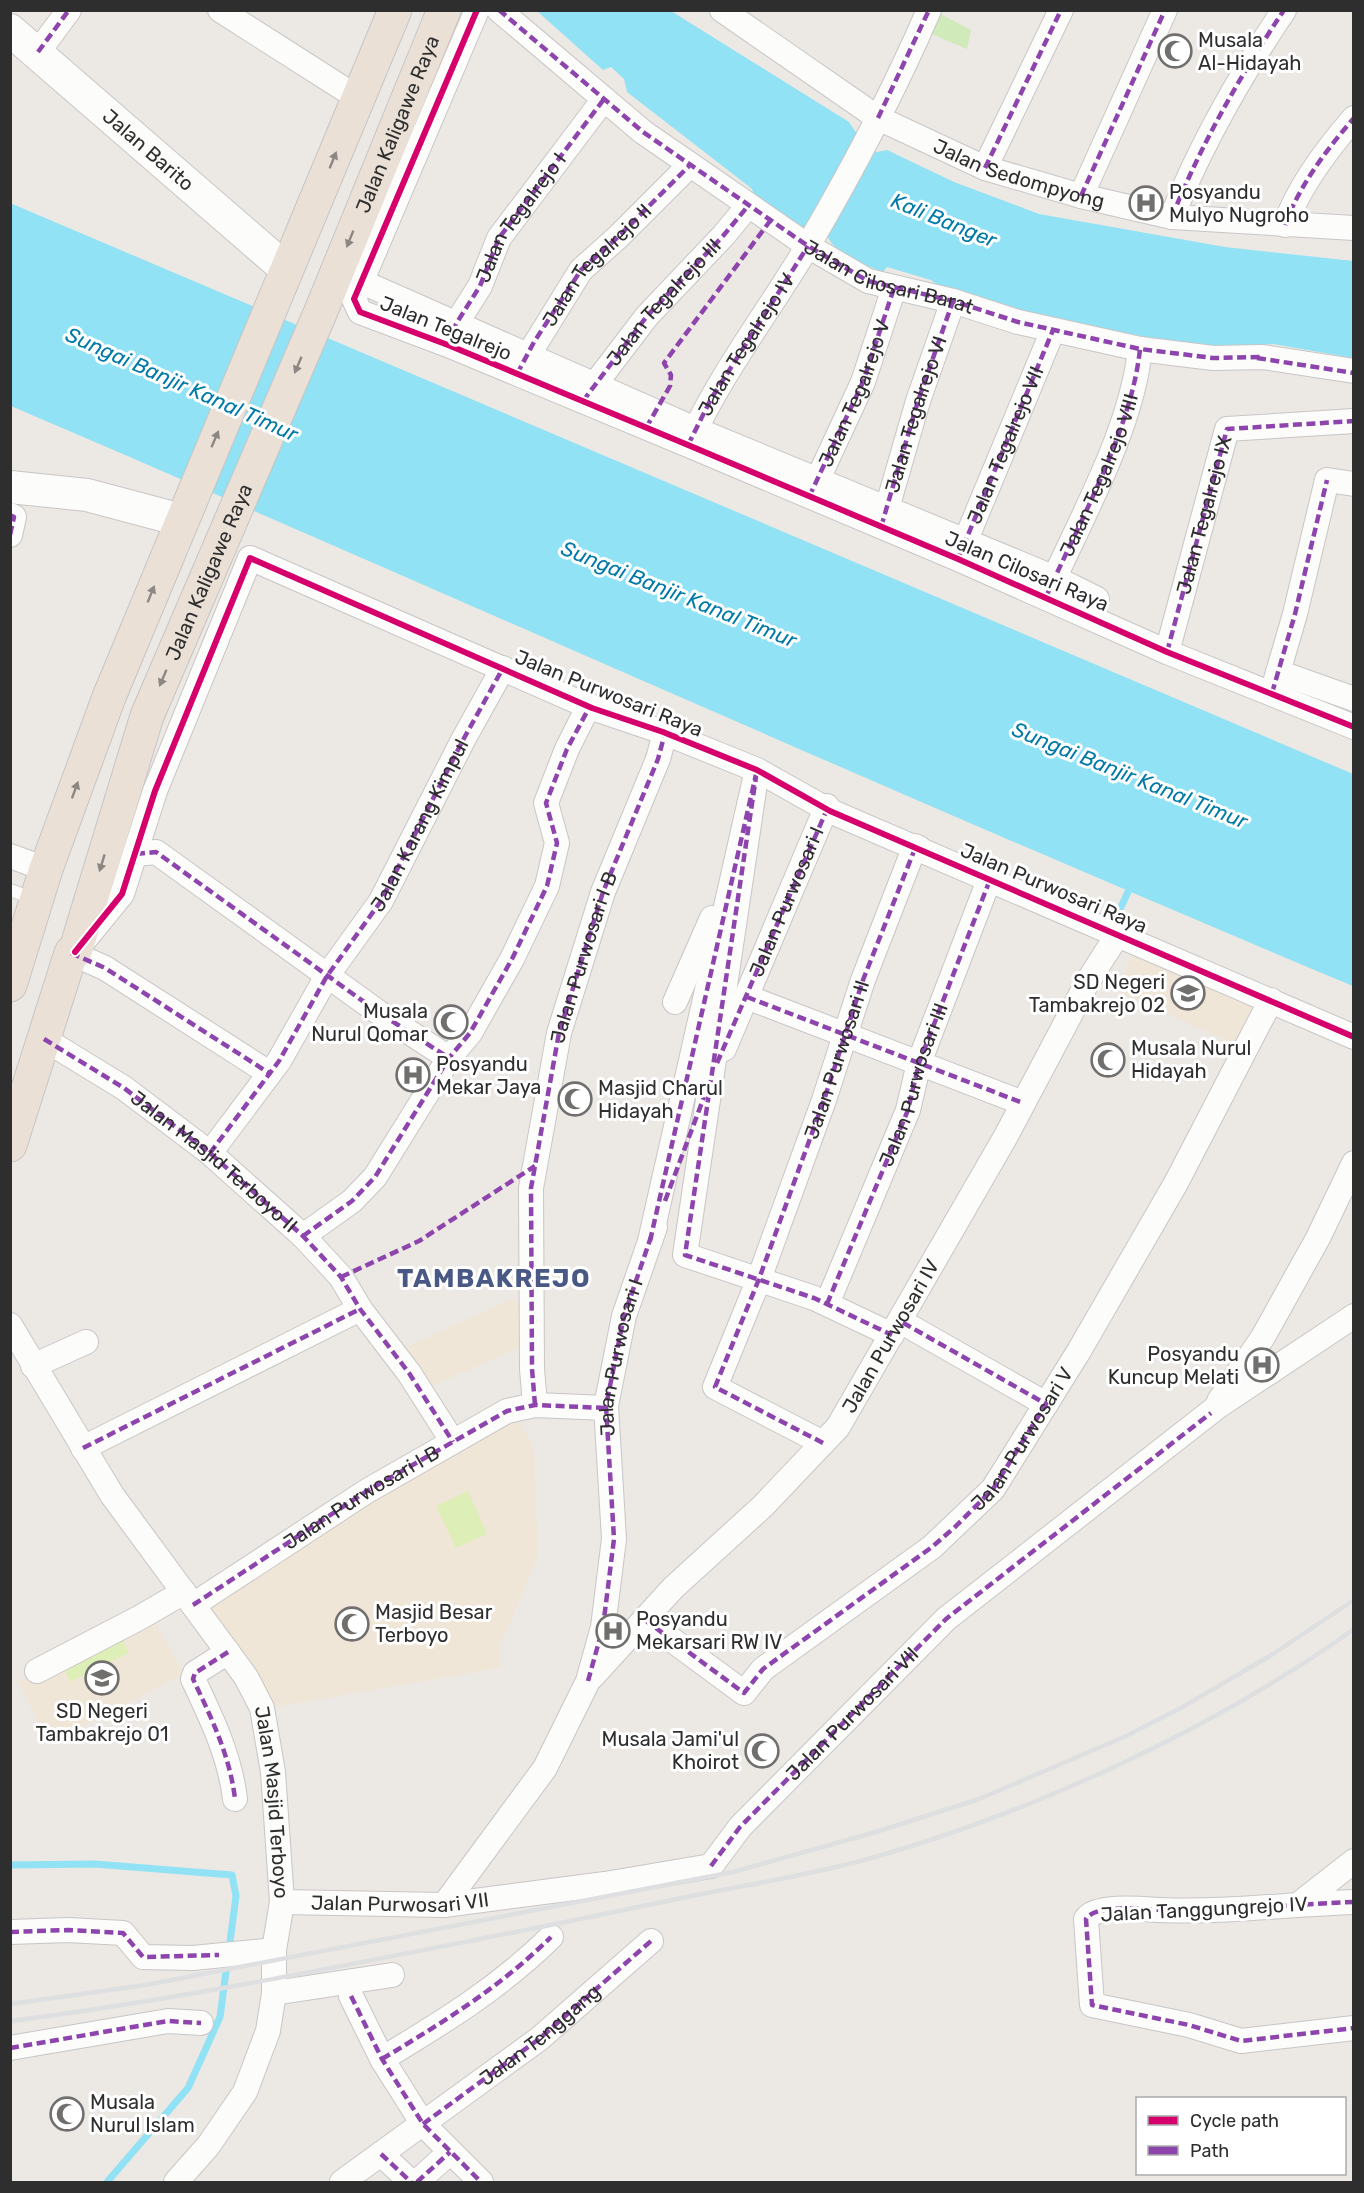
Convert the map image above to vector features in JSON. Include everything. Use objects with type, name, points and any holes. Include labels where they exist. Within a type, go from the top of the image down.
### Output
[{"type":"highway","points":[[10,985],[31,886],[395,10]]},
{"type":"highway","name":"Jalan Kaligawe Raya","points":[[10,1145],[147,716],[321,311],[444,10]]},
{"type":"street","points":[[38,52],[69,10]]},
{"type":"street","points":[[220,10],[358,98]]},
{"type":"street","name":"Jalan Tegalrejo","points":[[477,10],[354,299],[360,312],[452,334],[692,437]]},
{"type":"street","name":"Jalan Cilosari Barat","points":[[499,10],[604,99],[689,166],[748,206],[813,237],[850,273],[894,288],[952,301],[1018,322],[1140,349],[1213,358],[1248,357],[1353,372]]},
{"type":"street","name":"Jalan Sedompyong","points":[[722,10],[873,128],[985,168],[1081,196],[1172,217],[1353,228]]},
{"type":"street","name":"Jalan Tegalrejo IV","points":[[692,437],[813,237],[873,128],[929,10]]},
{"type":"street","points":[[985,168],[1060,10]]},
{"type":"street","points":[[1081,196],[1165,10]]},
{"type":"street","points":[[1172,217],[1194,163],[1253,57],[1284,10]]},
{"type":"street","name":"Jalan Barito","points":[[10,30],[38,52],[282,281]]},
{"type":"street","name":"Jalan Tegalrejo I","points":[[452,334],[480,286],[499,238],[604,99]]},
{"type":"street","points":[[1285,225],[1292,208],[1319,163],[1353,118]]},
{"type":"street","name":"Jalan Tegalrejo II","points":[[522,364],[581,270],[618,237],[689,166]]},
{"type":"street","name":"Jalan Tegalrejo III","points":[[589,392],[647,316],[723,236],[748,206]]},
{"type":"street","name":"Jalan Tegalrejo V","points":[[814,488],[862,382],[894,288]]},
{"type":"street","name":"Jalan Tegalrejo VI","points":[[884,518],[918,401],[952,301]]},
{"type":"street","name":"Jalan Tegalrejo VII","points":[[962,549],[1053,330]]},
{"type":"street","name":"Jalan Tegalrejo VIII","points":[[1050,587],[1123,421],[1137,377],[1140,349]]},
{"type":"street","name":"Jalan Tegalrejo IX","points":[[1167,652],[1227,429],[1353,422]]},
{"type":"street","name":"Jalan Cilosari Raya","points":[[692,437],[1050,587],[1092,617],[1167,652],[1275,682],[1353,726]]},
{"type":"street","points":[[1353,484],[1327,480],[1295,614],[1275,682],[1353,699]]},
{"type":"street","points":[[10,487],[187,506]]},
{"type":"street","points":[[10,515],[14,517],[10,535]]},
{"type":"street","name":"Jalan Purwosari Raya","points":[[73,953],[122,894],[155,791],[250,558],[592,708],[665,733],[756,770],[830,811],[994,879],[1353,1037]]},
{"type":"street","name":"Jalan Karang Kimpul","points":[[210,1153],[279,1061],[327,976],[381,901],[457,750],[503,668]]},
{"type":"street","points":[[303,1236],[352,1201],[375,1177],[449,1058],[470,1033],[512,959],[548,886],[557,843],[546,802],[567,749],[589,705],[592,708]]},
{"type":"street","name":"Jalan Purwosari I B","points":[[535,1405],[532,1369],[531,1188],[559,1033],[603,892],[658,759],[665,733]]},
{"type":"street","points":[[675,1002],[751,826],[756,770]]},
{"type":"street","points":[[650,1240],[756,770]]},
{"type":"street","points":[[756,770],[685,1255],[759,1279],[891,1330],[1046,1404]]},
{"type":"street","name":"Jalan Purwosari I","points":[[444,1905],[545,1768],[588,1681],[603,1627],[614,1539],[606,1408],[624,1316],[711,1078],[827,806],[830,811]]},
{"type":"street","name":"Jalan Purwosari II","points":[[817,1440],[715,1387],[759,1279],[846,1036],[863,980],[915,846],[919,848]]},
{"type":"street","points":[[136,854],[156,852],[327,976],[449,1058]]},
{"type":"street","points":[[10,856],[31,886]]},
{"type":"street","name":"Jalan Purwosari III","points":[[827,1304],[908,1110],[919,1063],[992,872],[994,879]]},
{"type":"street","name":"Jalan Purwosari IV","points":[[588,1681],[673,1588],[762,1506],[817,1440],[838,1427],[1018,1101],[1118,934]]},
{"type":"street","points":[[73,953],[105,968],[269,1073]]},
{"type":"street","points":[[747,997],[1018,1101]]},
{"type":"street","name":"Jalan Purwosari V","points":[[645,1620],[744,1693],[763,1669],[932,1547],[993,1490],[1079,1351],[1176,1183],[1271,1000]]},
{"type":"street","name":"Jalan Masjid Terboyo II","points":[[44,1039],[124,1088],[210,1153],[252,1187],[303,1236],[341,1277],[360,1309],[409,1373],[453,1442]]},
{"type":"street","points":[[1211,1413],[1263,1337],[1318,1238],[1353,1163]]},
{"type":"street","points":[[83,1448],[360,1309]]},
{"type":"street","name":"Jalan Purwosari VII","points":[[282,1902],[444,1905],[605,1884],[711,1866],[740,1827],[946,1619],[1211,1413],[1353,1316]]},
{"type":"street","name":"Jalan Masjid Terboyo","points":[[10,1324],[112,1495],[246,1677],[262,1708],[273,1772],[282,1902],[274,1955],[274,1994],[268,2031],[245,2092],[208,2145],[176,2182]]},
{"type":"street","points":[[33,1366],[86,1342]]},
{"type":"street","name":"Jalan Purwosari I B","points":[[188,1598],[507,1411],[535,1405],[606,1408]]},
{"type":"street","points":[[37,1671],[139,1618],[188,1598]]},
{"type":"street","name":"Jalan Masjid Terboyo","points":[[228,1652],[195,1673],[193,1679],[216,1729],[236,1799]]},
{"type":"street","points":[[1299,1904],[1353,1861]]},
{"type":"street","name":"Jalan Tanggungrejo IV","points":[[1353,1902],[1299,1904],[1254,1910],[1133,1908],[1090,1915],[1086,1919],[1092,2005],[1189,2025],[1241,2040],[1353,2028]]},
{"type":"street","points":[[10,1932],[68,1930],[123,1933],[142,1956],[248,1953],[274,1955]]},
{"type":"street","points":[[382,2059],[454,2015],[511,1975],[551,1937]]},
{"type":"street","name":"Jalan Tenggang","points":[[342,2182],[539,2039],[651,1941]]},
{"type":"street","points":[[274,1994],[392,1975]]},
{"type":"street","points":[[351,1996],[382,2059],[423,2124],[481,2182]]},
{"type":"street","points":[[10,2048],[168,2021],[201,2023]]},
{"type":"street","points":[[381,2154],[407,2181],[450,2152]]},
{"type":"shaded area","name":"SD Negeri Tambakrejo 02","points":[[1140,940],[1260,994],[1237,1045],[1116,991]]},
{"type":"shaded area","points":[[516,1297],[528,1336],[528,1344],[425,1389],[402,1349]]},
{"type":"shaded area","points":[[512,1412],[534,1446],[538,1556],[500,1647],[499,1668],[264,1709],[198,1605]]},
{"type":"shaded area","name":"SD Negeri Tambakrejo 01","points":[[151,1615],[184,1674],[49,1744],[18,1682]]},
{"type":"green space","points":[[937,12],[971,30],[967,49],[927,32]]},
{"type":"green space","points":[[468,1491],[487,1534],[456,1548],[436,1506]]},
{"type":"green space","points":[[120,1635],[129,1653],[70,1682],[62,1664]]},
{"type":"water","name":"Kali Banger","points":[[537,11],[671,11],[849,122],[861,140],[877,152],[887,150],[954,182],[1039,214],[1225,247],[1353,261],[1353,358],[1273,344],[1246,347],[1141,341],[1115,337],[945,291],[931,280],[887,267],[883,272],[858,262],[836,248],[826,233],[802,230],[759,203],[751,188],[627,92],[624,79],[611,67],[603,70]]},
{"type":"water","name":"Sungai Banjir Kanal Timur","points":[[10,203],[1353,774],[1353,986],[1016,843],[11,406]]},
{"type":"waterway","points":[[1120,909],[1128,892]]},
{"type":"waterway","points":[[10,1865],[95,1864],[232,1875],[236,1896],[220,2017],[188,2088],[107,2182]]},
{"type":"railway","points":[[10,2004],[146,1985],[733,1872],[876,1832],[979,1799],[1124,1737],[1181,1708],[1273,1654],[1354,1600]]},
{"type":"railway","points":[[10,2021],[195,1993],[317,1971],[788,1877],[875,1857],[998,1816],[1124,1762],[1244,1700],[1354,1629]]},
{"type":"marked path","points":[[38,52],[69,10]]},
{"type":"marked path","points":[[499,10],[643,132],[808,246],[868,281],[953,301],[1018,322],[1140,349],[1213,358],[1263,357]]},
{"type":"marked path","points":[[878,118],[929,10]]},
{"type":"marked path","points":[[985,168],[1061,10]]},
{"type":"marked path","points":[[1081,196],[1165,10]]},
{"type":"marked path","points":[[1172,217],[1222,111],[1284,10]]},
{"type":"marked path","points":[[448,345],[456,324],[480,286],[499,238],[604,99]]},
{"type":"marked path","points":[[1285,225],[1298,196],[1315,168],[1354,118]]},
{"type":"marked path","points":[[517,374],[534,342],[581,270],[618,237],[689,166]]},
{"type":"marked path","points":[[583,401],[647,316],[723,236],[748,206]]},
{"type":"marked path","points":[[646,428],[670,386],[671,375],[664,363],[770,221]]},
{"type":"marked path","points":[[688,445],[711,399],[808,246]]},
{"type":"marked path","points":[[809,497],[863,382],[894,288]]},
{"type":"marked path","points":[[881,527],[918,401],[953,301]]},
{"type":"marked path","points":[[958,559],[1053,330]]},
{"type":"marked path","points":[[1046,597],[1115,443],[1127,411],[1140,349]]},
{"type":"marked path","points":[[1257,358],[1354,373]]},
{"type":"marked path","points":[[1167,652],[1227,429],[1354,421]]},
{"type":"marked path","points":[[1272,693],[1295,614],[1327,480]]},
{"type":"marked path","points":[[10,515],[14,517],[10,535]]},
{"type":"marked path","points":[[210,1153],[279,1061],[327,976],[381,901],[463,740],[503,668]]},
{"type":"marked path","points":[[303,1236],[352,1201],[375,1177],[449,1058],[470,1033],[512,959],[547,886],[557,843],[546,803],[567,749],[590,706]]},
{"type":"marked path","points":[[535,1405],[532,1369],[531,1188],[559,1033],[603,892],[658,759],[665,733]]},
{"type":"marked path","points":[[650,1241],[757,770],[685,1255],[814,1298],[892,1335]]},
{"type":"marked path","points":[[717,1063],[828,807]]},
{"type":"marked path","points":[[823,1443],[715,1387],[759,1279],[824,1100],[863,980],[916,846]]},
{"type":"marked path","points":[[136,854],[156,852],[378,1012],[449,1058]]},
{"type":"marked path","points":[[827,1304],[908,1110],[919,1063],[991,877]]},
{"type":"marked path","points":[[71,953],[105,968],[269,1073]]},
{"type":"marked path","points":[[747,997],[1023,1103]]},
{"type":"marked path","points":[[44,1039],[124,1088],[210,1153],[303,1236],[341,1277],[360,1309],[409,1373],[453,1442]]},
{"type":"marked path","points":[[665,1201],[704,1097]]},
{"type":"marked path","points":[[341,1277],[419,1241],[535,1166]]},
{"type":"marked path","points":[[588,1681],[603,1627],[614,1539],[606,1406],[624,1316],[652,1234]]},
{"type":"marked path","points":[[83,1448],[360,1309]]},
{"type":"marked path","points":[[645,1620],[744,1693],[763,1669],[932,1547],[993,1489],[1046,1404],[900,1321]]},
{"type":"marked path","points":[[193,1605],[367,1491],[507,1411],[535,1405],[606,1408]]},
{"type":"marked path","points":[[711,1866],[740,1827],[946,1619],[1211,1413]]},
{"type":"marked path","points":[[228,1652],[195,1673],[193,1679],[224,1752],[235,1799]]},
{"type":"marked path","points":[[1354,1902],[1184,1911],[1120,1908],[1099,1911],[1086,1919],[1092,2005],[1189,2025],[1241,2041],[1354,2028]]},
{"type":"marked path","points":[[10,1932],[68,1930],[123,1933],[143,1957],[219,1955]]},
{"type":"marked path","points":[[382,2059],[491,1988],[551,1937]]},
{"type":"marked path","points":[[423,2124],[539,2039],[651,1941]]},
{"type":"marked path","points":[[351,1996],[382,2059],[423,2124],[481,2182]]},
{"type":"marked path","points":[[10,2048],[168,2021],[201,2023]]},
{"type":"marked path","points":[[417,2182],[450,2152]]},
{"type":"marked path","points":[[381,2154],[411,2182]]},
{"type":"cycle path","points":[[477,10],[354,299],[360,312],[448,345],[688,445],[958,559],[1167,652],[1354,727]]},
{"type":"cycle path","points":[[75,952],[122,894],[155,791],[250,558],[592,708],[663,732],[757,770],[830,811],[1354,1037]]},
{"type":"place","name":"Musala Al-Hidayah","points":[[1175,51]]},
{"type":"place","name":"Posyandu Mulyo Nugroho","points":[[1146,203]]},
{"type":"place","name":"SD Negeri Tambakrejo 02","points":[[1188,993]]},
{"type":"place","name":"Musala Nurul Qomar","points":[[451,1022]]},
{"type":"place","name":"Musala Nurul Hidayah","points":[[1108,1060]]},
{"type":"place","name":"Posyandu Mekar Jaya","points":[[413,1075]]},
{"type":"place","name":"Masjid Charul Hidayah","points":[[575,1099]]},
{"type":"place","name":"Posyandu Kuncup Melati","points":[[1262,1365]]},
{"type":"place","name":"Masjid Besar Terboyo","points":[[352,1624]]},
{"type":"place","name":"Posyandu Mekarsari RW IV","points":[[613,1631]]},
{"type":"place","name":"SD Negeri Tambakrejo 01","points":[[102,1678]]},
{"type":"place","name":"Musala Jami'ul Khoirot","points":[[762,1751]]},
{"type":"place","name":"Musala Nurul Islam","points":[[67,2114]]},
{"type":"district","name":"TAMBAKREJO","points":[[494,1278]]}]
